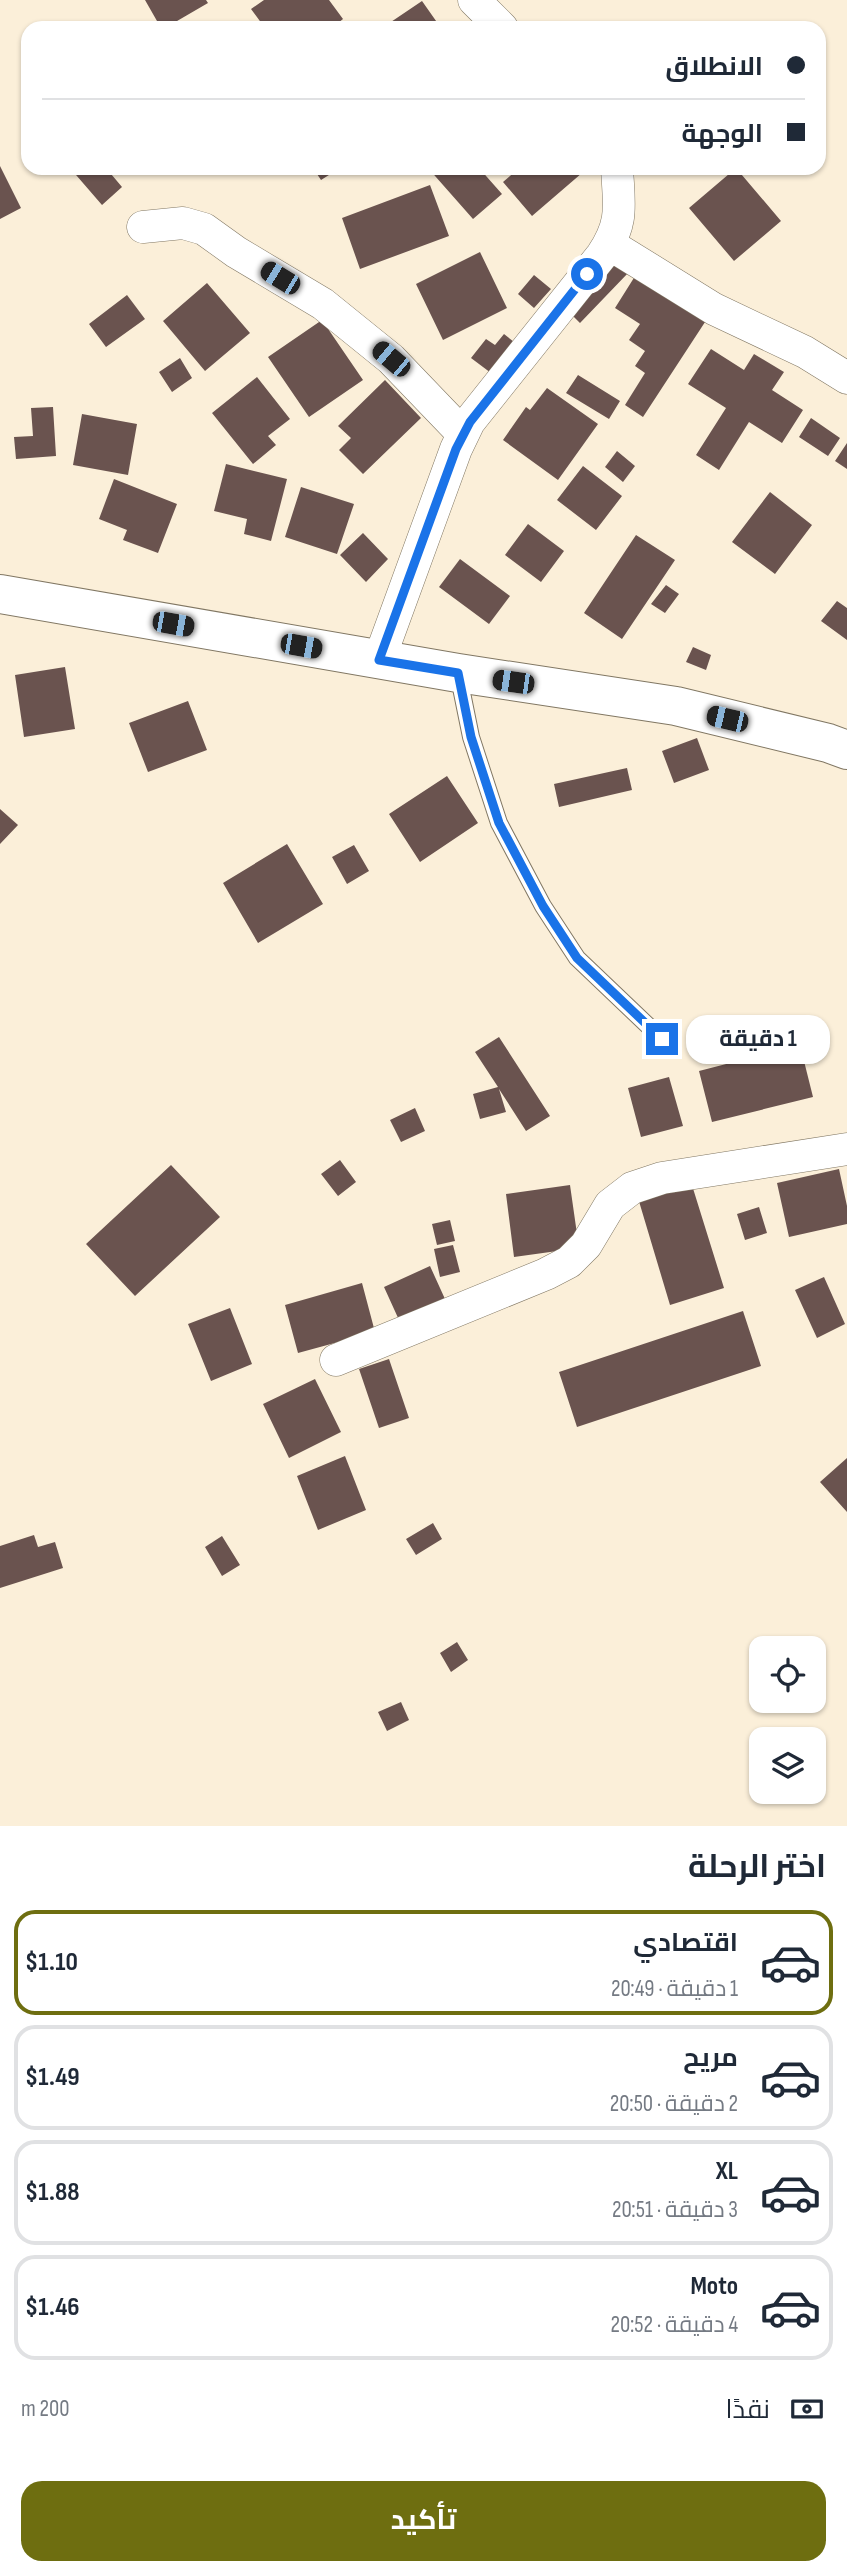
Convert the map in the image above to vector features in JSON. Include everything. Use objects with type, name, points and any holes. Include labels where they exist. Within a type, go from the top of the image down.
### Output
[{"type":"main road","points":[[0,594],[379,660],[676,706],[847,750]]},
{"type":"street","points":[[474,0],[495,21]]},
{"type":"street","points":[[379,660],[463,434],[496,386],[609,244],[619,220],[617,175]]},
{"type":"street","points":[[144,227],[183,223],[204,229],[236,252],[323,304],[391,359],[463,434]]},
{"type":"street","points":[[609,244],[714,309],[805,352],[847,378]]},
{"type":"street","points":[[335,1360],[569,1262],[586,1245],[610,1205],[632,1188],[662,1178],[847,1149]]},
{"type":"lane","points":[[458,673],[471,737],[499,823],[543,906],[577,958],[662,1039]]},
{"type":"building","points":[[145,0],[206,0],[208,3],[177,21],[157,21]]},
{"type":"building","points":[[264,0],[329,0],[343,19],[260,21],[251,9]]},
{"type":"building","points":[[422,1],[436,21],[392,21]]},
{"type":"building","points":[[0,166],[21,208],[0,219]]},
{"type":"building","points":[[76,175],[112,175],[122,187],[102,205]]},
{"type":"building","points":[[434,175],[485,175],[502,194],[473,219]]},
{"type":"building","points":[[511,175],[580,175],[532,216],[503,182]]},
{"type":"building","points":[[728,175],[742,175],[781,221],[734,261],[689,208]]},
{"type":"building","points":[[430,185],[449,236],[360,269],[342,218]]},
{"type":"building","points":[[480,252],[507,308],[443,340],[416,284]]},
{"type":"building","points":[[613,258],[629,272],[580,323],[565,308]]},
{"type":"building","points":[[637,273],[707,319],[643,417],[625,405],[645,373],[635,366],[645,351],[629,340],[640,324],[615,308]]},
{"type":"building","points":[[534,275],[551,289],[534,308],[518,294]]},
{"type":"building","points":[[207,283],[250,333],[205,371],[163,321]]},
{"type":"building","points":[[127,295],[145,319],[106,347],[89,324]]},
{"type":"building","points":[[322,320],[363,380],[309,417],[268,357]]},
{"type":"building","points":[[504,334],[514,342],[491,373],[471,358],[486,339],[495,345]]},
{"type":"building","points":[[711,349],[744,370],[754,354],[784,372],[772,390],[803,410],[782,443],[749,422],[719,470],[696,455],[726,408],[688,384]]},
{"type":"building","points":[[180,358],[192,378],[172,392],[159,372]]},
{"type":"building","points":[[578,375],[620,401],[609,419],[566,393]]},
{"type":"building","points":[[257,377],[290,419],[268,436],[276,445],[253,464],[212,413]]},
{"type":"building","points":[[385,380],[421,418],[363,474],[339,450],[351,438],[338,426]]},
{"type":"building","points":[[547,388],[598,424],[558,480],[503,440],[526,407],[530,410]]},
{"type":"building","points":[[53,407],[56,456],[16,459],[14,437],[33,436],[31,408]]},
{"type":"building","points":[[82,414],[137,424],[128,475],[73,465]]},
{"type":"building","points":[[811,418],[840,438],[828,456],[799,437]]},
{"type":"building","points":[[847,443],[847,469],[835,461]]},
{"type":"building","points":[[617,451],[635,466],[623,482],[605,467]]},
{"type":"building","points":[[226,464],[287,479],[271,541],[244,534],[247,519],[214,511]]},
{"type":"building","points":[[583,466],[622,496],[596,530],[557,500]]},
{"type":"building","points":[[114,479],[177,504],[158,553],[123,540],[127,530],[99,519]]},
{"type":"building","points":[[301,487],[354,504],[337,554],[285,537]]},
{"type":"building","points":[[770,492],[812,525],[775,574],[732,542]]},
{"type":"building","points":[[528,524],[564,551],[541,582],[505,555]]},
{"type":"building","points":[[363,533],[388,559],[366,582],[340,555]]},
{"type":"building","points":[[636,535],[675,560],[622,639],[584,613]]},
{"type":"building","points":[[460,559],[510,596],[489,624],[439,587]]},
{"type":"building","points":[[666,585],[679,594],[665,613],[651,604]]},
{"type":"building","points":[[837,601],[847,608],[847,640],[821,621]]},
{"type":"building","points":[[693,647],[711,655],[706,670],[686,662]]},
{"type":"building","points":[[65,667],[75,729],[24,737],[15,675]]},
{"type":"building","points":[[188,701],[207,750],[148,772],[129,723]]},
{"type":"building","points":[[697,738],[709,770],[674,783],[662,751]]},
{"type":"building","points":[[627,768],[632,790],[559,807],[554,784]]},
{"type":"building","points":[[447,776],[478,823],[420,862],[389,814]]},
{"type":"building","points":[[0,809],[18,825],[0,844]]},
{"type":"building","points":[[287,844],[323,904],[258,943],[223,883]]},
{"type":"building","points":[[354,845],[369,871],[347,884],[332,857]]},
{"type":"building","points":[[499,1037],[550,1116],[526,1131],[499,1089],[506,1112],[480,1119],[473,1094],[498,1087],[475,1052]]},
{"type":"building","points":[[800,1045],[813,1097],[712,1122],[699,1071]]},
{"type":"building","points":[[669,1077],[683,1126],[641,1137],[628,1088]]},
{"type":"building","points":[[415,1108],[425,1131],[401,1142],[390,1120]]},
{"type":"building","points":[[340,1160],[356,1182],[338,1196],[321,1174]]},
{"type":"building","points":[[171,1165],[220,1217],[135,1296],[86,1244]]},
{"type":"building","points":[[839,1169],[847,1206],[847,1224],[789,1237],[777,1183]]},
{"type":"building","points":[[691,1182],[724,1288],[670,1305],[638,1198]]},
{"type":"building","points":[[570,1185],[579,1248],[514,1257],[506,1194]]},
{"type":"building","points":[[759,1207],[767,1233],[745,1240],[737,1214]]},
{"type":"building","points":[[450,1220],[455,1241],[437,1245],[432,1224]]},
{"type":"building","points":[[453,1245],[460,1272],[440,1277],[434,1249]]},
{"type":"building","points":[[430,1266],[445,1299],[399,1320],[384,1287]]},
{"type":"building","points":[[824,1277],[845,1324],[817,1338],[795,1290]]},
{"type":"building","points":[[362,1283],[375,1332],[298,1353],[285,1305]]},
{"type":"building","points":[[230,1308],[252,1364],[211,1381],[188,1324]]},
{"type":"building","points":[[743,1311],[761,1366],[577,1427],[559,1372]]},
{"type":"building","points":[[389,1359],[409,1418],[379,1428],[359,1369]]},
{"type":"building","points":[[315,1379],[341,1432],[289,1458],[263,1404]]},
{"type":"building","points":[[345,1456],[366,1510],[318,1530],[297,1476]]},
{"type":"building","points":[[847,1458],[847,1512],[820,1482]]},
{"type":"building","points":[[433,1523],[442,1539],[416,1555],[406,1539]]},
{"type":"building","points":[[34,1535],[38,1547],[55,1542],[63,1568],[0,1588],[0,1546]]},
{"type":"building","points":[[222,1536],[240,1565],[222,1576],[205,1547]]},
{"type":"building","points":[[457,1642],[468,1660],[451,1672],[440,1653]]},
{"type":"building","points":[[401,1702],[409,1720],[387,1731],[378,1712]]},
{"type":"route","points":[[587,274],[470,422],[456,449],[379,660],[458,673],[471,737],[499,823],[543,906],[577,958],[662,1039]]}]
